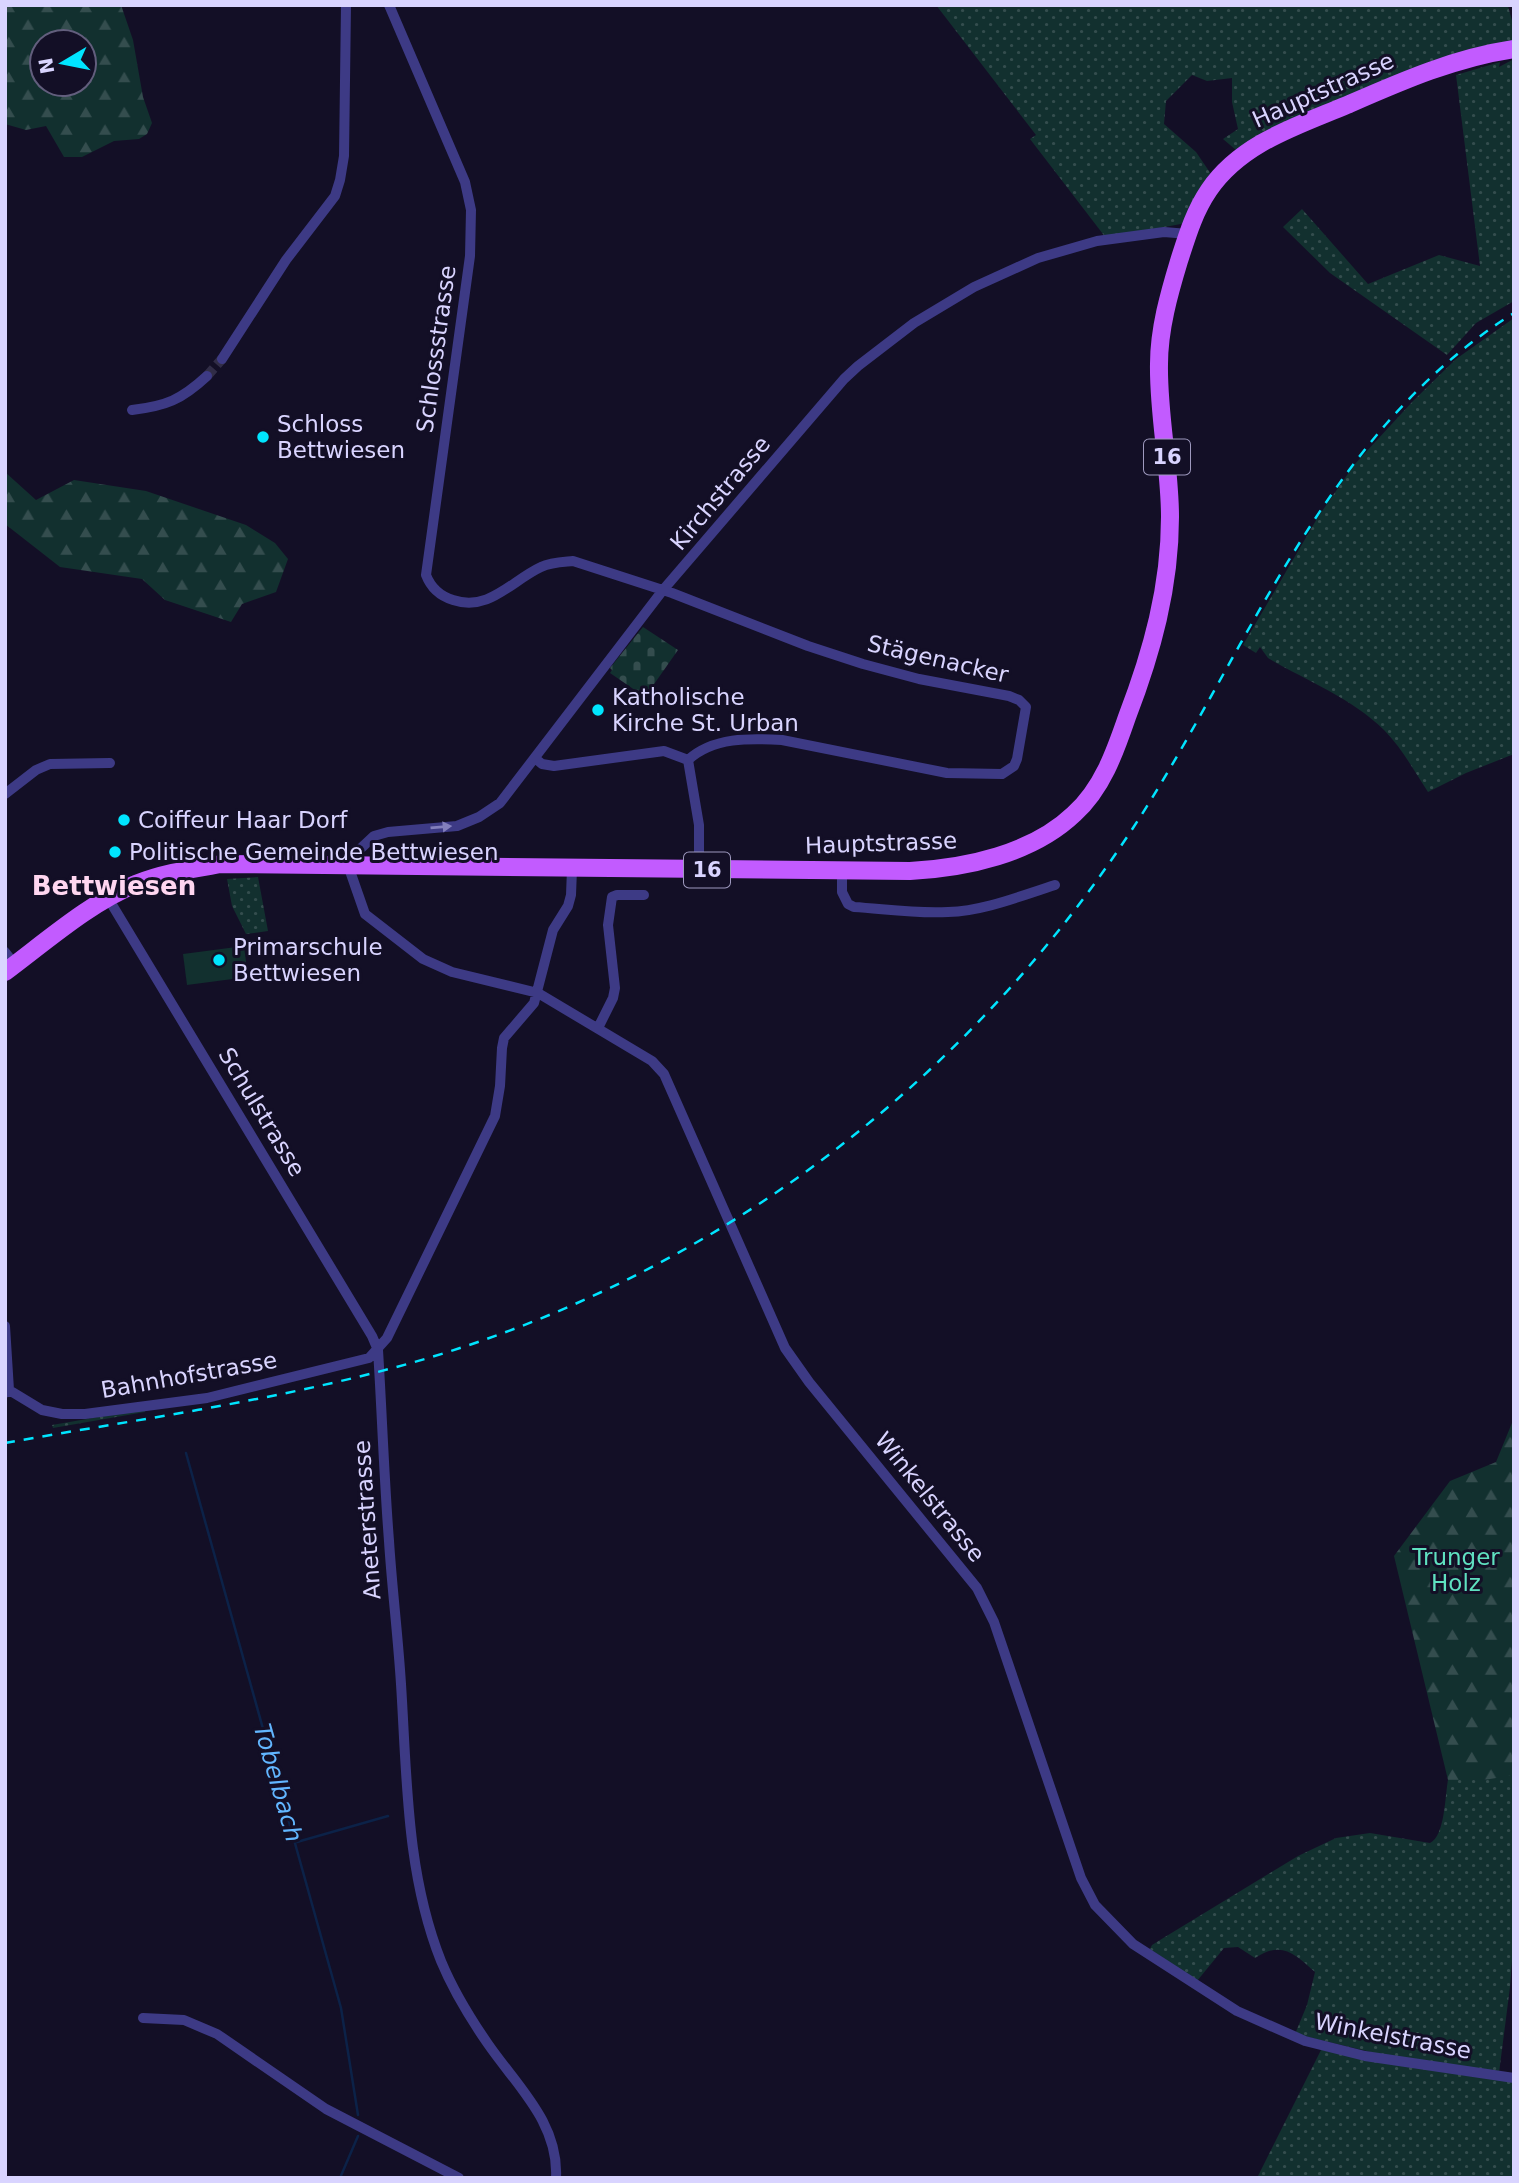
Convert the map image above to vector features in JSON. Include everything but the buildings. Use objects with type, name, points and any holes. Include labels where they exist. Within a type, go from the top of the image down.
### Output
[{"type":"main road","name":"Hauptstrasse","points":[[8,963],[134,884],[221,864],[927,870],[966,865],[1004,853],[1043,836],[1066,822],[1088,800],[1102,777],[1138,691],[1151,650],[1164,597],[1170,545],[1170,495],[1159,386],[1159,346],[1167,303],[1188,233],[1200,205],[1217,180],[1236,160],[1262,142],[1433,68],[1465,58],[1514,49]]},
{"type":"street","points":[[222,359],[296,246],[326,211],[335,196],[344,156],[346,5]]},
{"type":"street","name":"Schlossstrasse","points":[[389,5],[466,182],[471,210],[470,256],[426,575],[430,585],[448,599],[474,604],[509,589],[541,567],[556,562],[573,561],[663,590]]},
{"type":"street","name":"Kirchstrasse","points":[[352,865],[358,850],[374,836],[388,832],[457,826],[479,817],[500,803],[663,590],[844,379],[914,323],[974,287],[1038,258],[1097,241],[1164,233],[1188,233]]},
{"type":"street","points":[[132,410],[169,404],[188,393],[207,376]]},
{"type":"street","name":"Stägenacker","points":[[663,590],[808,646],[919,679],[1015,698],[1026,707],[1017,759],[1014,766],[1002,774],[947,774],[802,744],[757,738],[712,744],[688,760]]},
{"type":"street","points":[[536,759],[542,764],[554,766],[664,751],[688,760],[699,825],[699,870]]},
{"type":"street","points":[[5,794],[36,770],[50,764],[110,763]]},
{"type":"street","name":"Winkelstrasse","points":[[352,865],[350,874],[365,914],[423,959],[452,972],[538,993],[652,1060],[664,1074],[786,1349],[809,1382],[977,1588],[994,1622],[1080,1878],[1095,1905],[1133,1944],[1230,2007],[1305,2041],[1365,2056],[1514,2078]]},
{"type":"street","points":[[377,1350],[387,1338],[495,1116],[505,1038],[534,1003],[538,993],[548,943],[571,895],[572,869]]},
{"type":"street","points":[[842,871],[842,892],[848,904],[854,907],[922,912],[971,909],[1055,885]]},
{"type":"street","points":[[598,1028],[615,988],[608,925],[612,897],[644,895]]},
{"type":"street","name":"Schulstrasse","points":[[108,898],[352,1302],[377,1350]]},
{"type":"street","name":"Bahnhofstrasse","points":[[5,1326],[7,1391],[42,1410],[62,1414],[85,1414],[181,1402],[239,1391],[369,1358],[377,1350]]},
{"type":"street","name":"Aneterstrasse","points":[[377,1350],[409,1802],[414,1861],[422,1907],[441,1962],[462,2004],[488,2045],[540,2114],[550,2136],[556,2163],[555,2178]]},
{"type":"street","points":[[143,2018],[184,2020],[217,2034],[326,2109],[459,2178]]},
{"type":"green space","points":[[5,5],[121,5],[133,40],[143,97],[152,123],[147,134],[139,139],[114,141],[82,157],[64,157],[46,126],[26,130],[5,124]]},
{"type":"green space","points":[[936,5],[1511,5],[1508,6],[1514,28],[1514,42],[1236,150],[1223,139],[1238,129],[1232,102],[1232,78],[1207,81],[1192,75],[1166,101],[1164,124],[1196,152],[1211,174],[1186,223],[1106,238],[1030,139],[1036,135]]},
{"type":"green space","points":[[1514,59],[1514,301],[1476,323],[1447,355],[1330,273],[1283,227],[1302,209],[1368,284],[1439,255],[1480,266],[1456,75],[1500,62],[1499,67]]},
{"type":"green space","points":[[1514,318],[1514,754],[1428,792],[1396,744],[1358,708],[1268,658],[1260,647],[1256,653],[1243,645],[1318,517],[1354,465],[1456,359]]},
{"type":"green space","points":[[5,472],[36,500],[74,480],[146,491],[246,525],[275,543],[288,559],[276,592],[242,604],[231,622],[165,600],[142,579],[60,567],[5,524]]},
{"type":"green space","points":[[643,627],[678,650],[645,697],[610,673],[610,668]]},
{"type":"green space","points":[[258,877],[268,931],[246,934],[232,906],[227,879]]},
{"type":"green space","points":[[244,946],[248,977],[187,985],[183,954]]},
{"type":"green space","points":[[145,1409],[145,1412],[53,1428],[52,1425]]},
{"type":"green space","name":"Trunger Holz","points":[[1514,1418],[1514,1775],[1484,1780],[1448,1780],[1394,1556],[1450,1481],[1496,1462]]},
{"type":"green space","points":[[1514,1775],[1514,1934],[1499,2073],[1392,2057],[1295,2034],[1307,2005],[1315,1972],[1288,1952],[1273,1950],[1255,1958],[1238,1947],[1224,1948],[1197,1981],[1150,1949],[1152,1945],[1298,1856],[1336,1838],[1370,1833],[1430,1843],[1439,1832],[1448,1780],[1484,1780]]},
{"type":"green space","points":[[1322,2048],[1514,2081],[1514,2178],[1257,2178]]},
{"type":"waterway","name":"Tobelbach","points":[[186,1453],[341,2008],[358,2115]]},
{"type":"waterway","points":[[297,1842],[388,1816]]},
{"type":"waterway","points":[[340,2178],[358,2136]]},
{"type":"tunnel","points":[[207,376],[222,359]]},
{"type":"railway","points":[[5,1443],[216,1407],[373,1373],[425,1359],[539,1319],[647,1269],[750,1210],[846,1141],[936,1064],[1018,979],[1093,885],[1160,785],[1271,590],[1310,526],[1352,466],[1400,409],[1453,358],[1514,313]]},
{"type":"place","name":"Schloss Bettwiesen","points":[[263,437]]},
{"type":"place","name":"Katholische Kirche St. Urban","points":[[598,710]]},
{"type":"place","name":"Coiffeur Haar Dorf","points":[[124,820]]},
{"type":"place","name":"Politische Gemeinde Bettwiesen","points":[[115,852]]},
{"type":"place","name":"Primarschule Bettwiesen","points":[[219,960]]},
{"type":"district","name":"Bettwiesen","points":[[114,886]]}]
